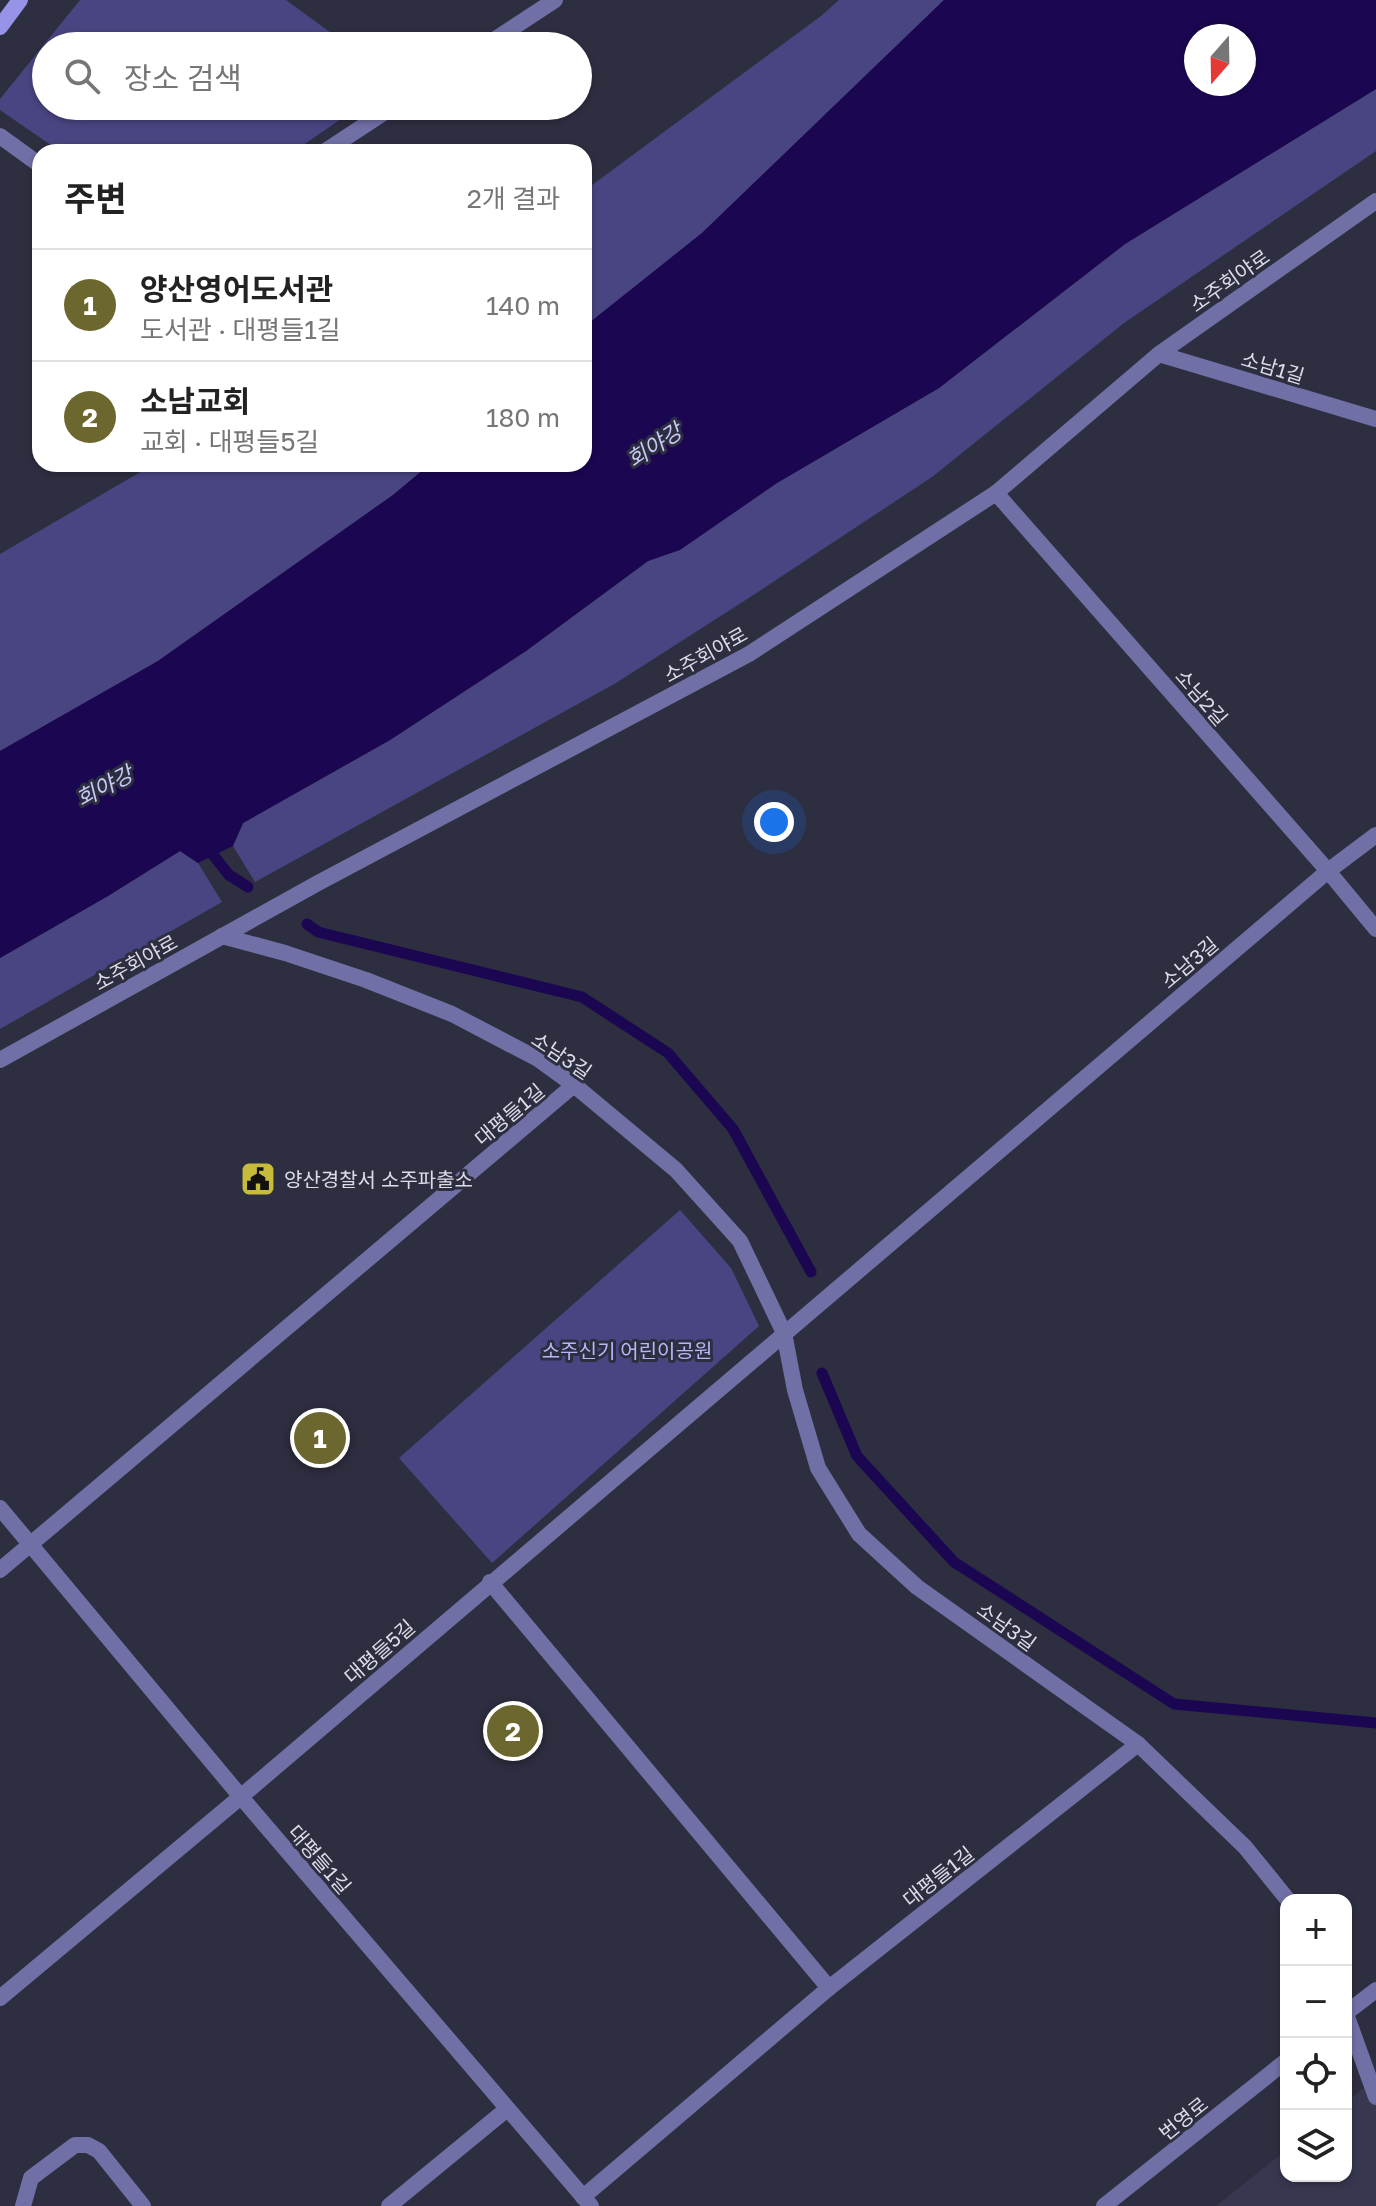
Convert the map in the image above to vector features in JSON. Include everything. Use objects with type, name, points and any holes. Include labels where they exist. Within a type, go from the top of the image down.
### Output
[{"type":"main road","points":[[0,27],[20,0]]},
{"type":"street","points":[[506,32],[555,0]]},
{"type":"street","points":[[336,144],[373,120]]},
{"type":"street","points":[[0,136],[32,159]]},
{"type":"street","name":"소주회야로","points":[[0,1060],[222,936],[749,654],[996,493],[1159,354],[1376,201]]},
{"type":"street","name":"소남1길","points":[[1159,354],[1376,419]]},
{"type":"street","name":"소남2길","points":[[996,493],[1376,929]]},
{"type":"street","points":[[1328,871],[1376,835]]},
{"type":"street","name":"소남3길","points":[[784,1333],[1328,871]]},
{"type":"street","name":"소남3길","points":[[222,936],[366,980],[452,1014],[538,1059],[676,1170],[740,1241],[784,1333],[795,1390],[818,1468],[859,1534],[917,1587],[1138,1744],[1245,1847],[1283,1894]]},
{"type":"street","name":"대평들1길","points":[[31,1544],[574,1085]]},
{"type":"street","name":"대평들5길","points":[[0,1998],[241,1797],[784,1333]]},
{"type":"street","name":"대평들1길","points":[[0,1508],[241,1797],[587,2201],[829,1988],[1138,1744]]},
{"type":"street","points":[[0,1570],[31,1544]]},
{"type":"street","points":[[490,1582],[829,1988]]},
{"type":"street","points":[[1352,2008],[1376,1990]]},
{"type":"street","points":[[1352,2030],[1376,2097]]},
{"type":"street","name":"번영로","points":[[1104,2206],[1280,2066]]},
{"type":"street","points":[[389,2206],[507,2109]]},
{"type":"street","points":[[23,2206],[31,2178],[75,2145],[88,2145],[99,2151],[143,2206]]},
{"type":"shaded area","points":[[1376,2078],[1376,2206],[1216,2206],[1280,2155],[1280,2182],[1352,2182],[1352,2097]]},
{"type":"green space","points":[[80,0],[286,0],[330,32],[54,32]]},
{"type":"green space","points":[[839,0],[944,0],[702,233],[592,321],[592,185]]},
{"type":"green space","points":[[32,59],[32,120],[340,120],[305,144],[49,144],[0,110],[0,99]]},
{"type":"green space","points":[[1376,89],[1376,151],[1124,323],[932,477],[616,683],[255,882],[233,846],[243,823],[390,740],[526,651],[648,561],[680,549],[777,483],[939,388],[1125,244]]},
{"type":"green space","points":[[140,472],[420,472],[393,495],[158,661],[0,751],[0,554]]},
{"type":"green space","points":[[180,851],[198,863],[222,902],[0,1029],[0,958]]},
{"type":"green space","name":"소주신기 어린이공원","points":[[680,1210],[731,1268],[759,1326],[492,1563],[399,1458]]},
{"type":"water","name":"회야강","points":[[944,0],[1376,0],[1376,89],[1125,244],[939,388],[777,483],[680,550],[648,561],[526,651],[390,740],[243,823],[233,846],[198,863],[180,851],[0,958],[0,751],[158,661],[393,495],[420,472],[592,472],[592,321],[702,233]]},
{"type":"waterway","points":[[206,846],[229,875],[248,887]]},
{"type":"waterway","points":[[307,924],[318,932],[582,997],[668,1053],[733,1129],[811,1272]]},
{"type":"waterway","points":[[822,1373],[857,1456],[954,1562],[1174,1704],[1376,1723]]},
{"type":"place","name":"양산경찰서 소주파출소","points":[[258,1179]]},
{"type":"place","name":"양산영어도서관","points":[[320,1438]]},
{"type":"place","name":"소남교회","points":[[513,1731]]}]
